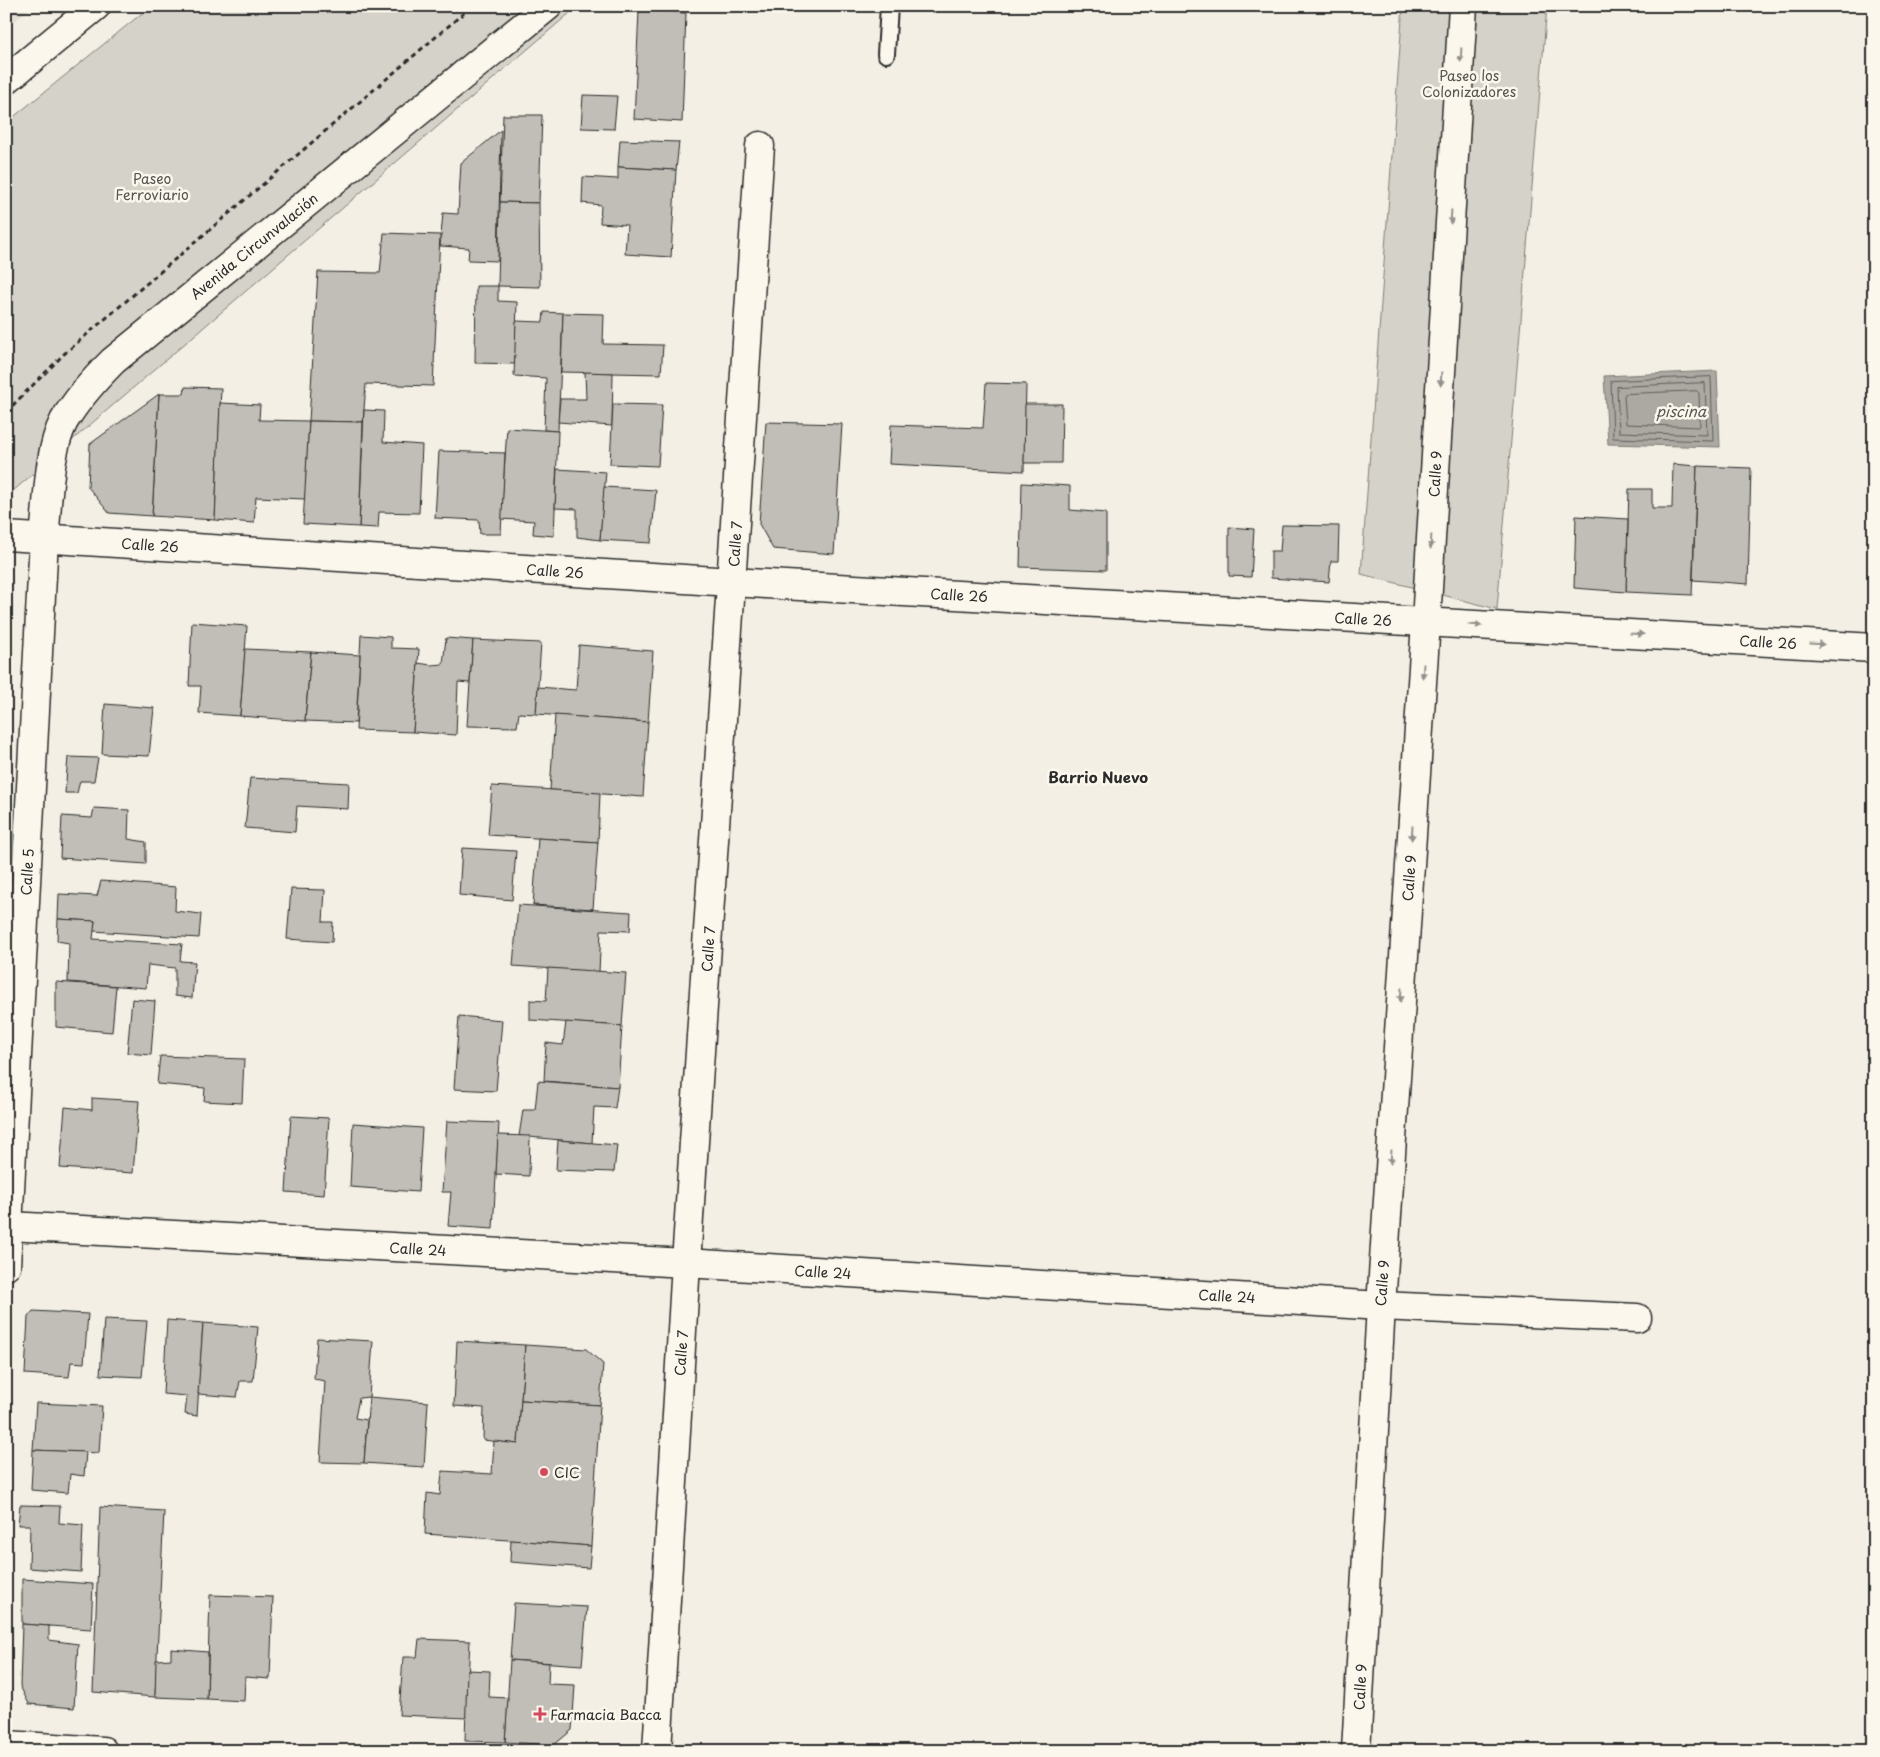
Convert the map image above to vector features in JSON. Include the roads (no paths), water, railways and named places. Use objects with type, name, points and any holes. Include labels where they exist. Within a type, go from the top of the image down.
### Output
[{"type":"street","points":[[6,80],[96,6]]},
{"type":"street","name":"Avenida Circunvalación","points":[[44,538],[54,451],[64,422],[89,386],[113,361],[548,6]]},
{"type":"street","name":"Calle 9","points":[[1356,1751],[1381,1306],[1464,6]]},
{"type":"street","name":"Calle 7","points":[[656,1751],[686,1263],[760,146]]},
{"type":"street","name":"Calle 26","points":[[6,536],[732,582],[1874,648]]},
{"type":"street","name":"Calle 5","points":[[6,1266],[44,538]]},
{"type":"street","name":"Calle 24","points":[[8,1226],[686,1263],[1381,1306],[1637,1318]]},
{"type":"street","points":[[6,1745],[103,1751]]},
{"type":"lane","points":[[886,54],[889,6]]},
{"type":"water","name":"piscina","points":[[1717,371],[1720,447],[1608,444],[1604,376]]},
{"type":"place","name":"CIC","points":[[544,1472]]},
{"type":"place","name":"Farmacia Bacca","points":[[540,1714]]},
{"type":"district","name":"Barrio Nuevo","points":[[1098,776]]},
{"type":"park label","name":"Paseo los Colonizadores","points":[[1469,84]]},
{"type":"park label","name":"Paseo Ferroviario","points":[[152,186]]}]
